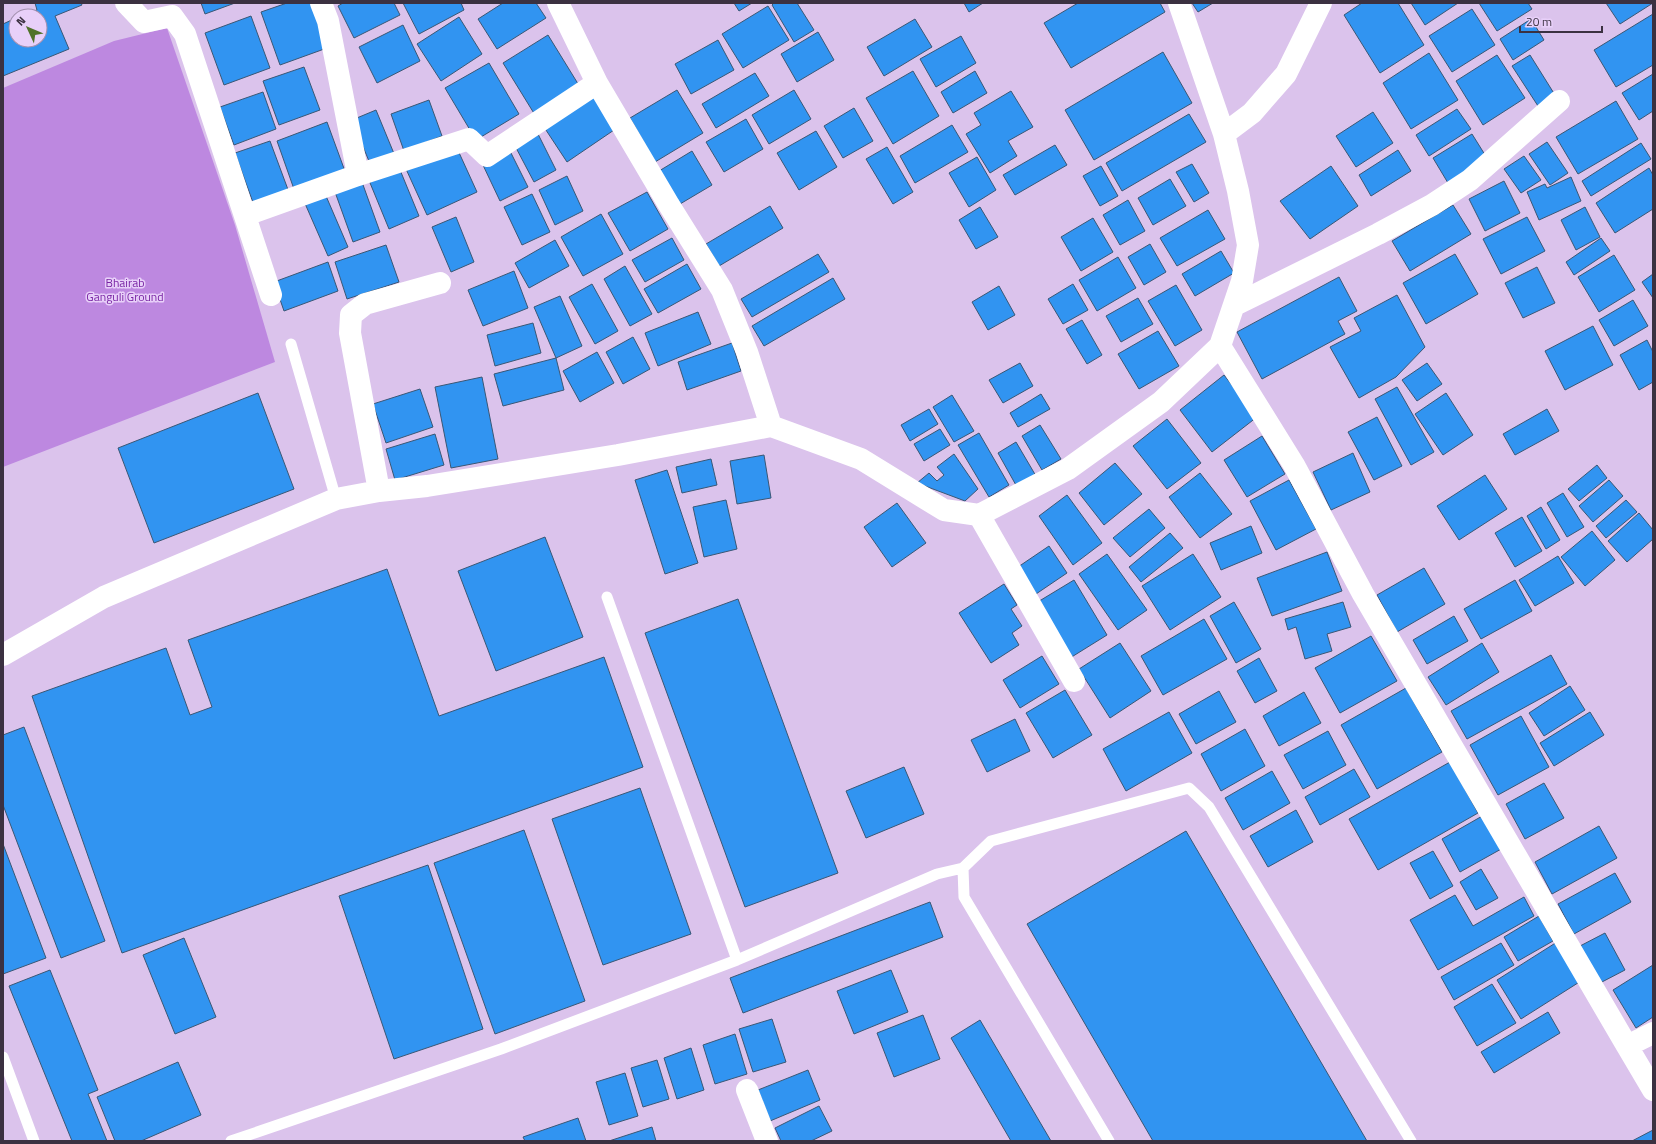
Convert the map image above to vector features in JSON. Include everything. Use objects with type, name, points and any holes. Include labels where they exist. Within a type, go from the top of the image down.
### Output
[{"type":"street","points":[[126,3],[144,22],[172,16],[185,34],[246,215],[271,295]]},
{"type":"street","points":[[321,3],[328,21],[358,175]]},
{"type":"street","points":[[558,3],[597,82],[669,205],[722,290],[747,352],[771,426]]},
{"type":"street","points":[[3,655],[104,597],[336,499],[379,491],[427,486],[618,455],[771,426],[861,459],[944,510],[980,515],[1068,469],[1161,402],[1220,346],[1242,281],[1248,245],[1238,191],[1224,134],[1178,3]]},
{"type":"street","points":[[1224,134],[1252,112],[1286,74],[1322,3]]},
{"type":"street","points":[[246,215],[358,175],[469,138],[487,156],[597,82]]},
{"type":"street","points":[[1234,305],[1378,234],[1432,205],[1470,180],[1559,101]]},
{"type":"street","points":[[379,491],[350,333],[351,315],[365,304],[440,283]]},
{"type":"street","points":[[1220,346],[1294,465],[1362,594],[1653,1090]]},
{"type":"street","points":[[980,515],[1074,681]]},
{"type":"street","points":[[1628,1046],[1653,1033]]},
{"type":"street","points":[[747,1090],[767,1141]]},
{"type":"lane","points":[[290,344],[336,499]]},
{"type":"lane","points":[[607,596],[737,960]]},
{"type":"lane","points":[[231,1141],[501,1049],[737,960],[938,874],[963,868],[991,841],[1189,788],[1209,806],[1411,1141]]},
{"type":"lane","points":[[963,868],[964,897],[1109,1141]]},
{"type":"lane","points":[[3,1057],[34,1141]]},
{"type":"green space","name":"Bhairab Ganguli Ground","points":[[167,28],[235,225],[275,362],[3,467],[3,88],[114,41]]},
{"type":"building","points":[[35,3],[81,3],[82,5],[55,16],[69,49],[3,76],[3,24],[8,22],[8,48],[48,48],[48,8],[36,8]]},
{"type":"building","points":[[201,3],[235,3],[205,14]]},
{"type":"building","points":[[287,3],[311,3],[327,48],[280,65],[261,12]]},
{"type":"building","points":[[343,3],[394,3],[400,15],[354,38],[338,6]]},
{"type":"building","points":[[403,3],[461,3],[464,10],[419,34]]},
{"type":"building","points":[[503,3],[536,3],[546,18],[497,49],[478,19]]},
{"type":"building","points":[[734,3],[752,3],[739,11]]},
{"type":"building","points":[[774,3],[797,3],[814,30],[794,42],[772,5]]},
{"type":"building","points":[[964,3],[983,3],[969,12]]},
{"type":"building","points":[[1078,3],[1160,3],[1165,12],[1071,68],[1044,23]]},
{"type":"building","points":[[1192,3],[1213,3],[1198,12]]},
{"type":"building","points":[[1362,3],[1398,3],[1424,45],[1380,73],[1344,15]]},
{"type":"building","points":[[1411,3],[1458,3],[1425,25]]},
{"type":"building","points":[[1479,3],[1528,3],[1532,9],[1497,31]]},
{"type":"building","points":[[1606,3],[1653,3],[1620,24]]},
{"type":"building","points":[[768,6],[789,40],[743,68],[722,34]]},
{"type":"building","points":[[1472,9],[1495,45],[1452,72],[1429,36]]},
{"type":"building","points":[[1653,14],[1653,65],[1616,87],[1594,50]]},
{"type":"building","points":[[251,16],[270,68],[224,85],[205,33]]},
{"type":"building","points":[[459,17],[482,54],[441,81],[417,44]]},
{"type":"building","points":[[915,19],[932,47],[884,76],[867,47]]},
{"type":"building","points":[[1531,19],[1544,40],[1513,60],[1500,39]]},
{"type":"building","points":[[403,25],[420,61],[377,83],[359,47]]},
{"type":"building","points":[[818,32],[834,60],[797,82],[781,54]]},
{"type":"building","points":[[548,35],[580,87],[535,115],[503,63]]},
{"type":"building","points":[[961,36],[976,63],[936,87],[920,59]]},
{"type":"building","points":[[718,40],[734,70],[691,94],[675,64]]},
{"type":"building","points":[[1163,52],[1192,103],[1094,160],[1065,110]]},
{"type":"building","points":[[1429,53],[1458,100],[1411,129],[1383,83]]},
{"type":"building","points":[[1497,55],[1525,98],[1483,125],[1456,81]]},
{"type":"building","points":[[1530,55],[1555,95],[1538,106],[1512,66]]},
{"type":"building","points":[[489,63],[519,114],[476,140],[445,88]]},
{"type":"building","points":[[304,67],[320,110],[279,125],[263,81]]},
{"type":"building","points":[[913,71],[939,116],[893,144],[866,98]]},
{"type":"building","points":[[975,71],[987,93],[953,113],[941,92]]},
{"type":"building","points":[[755,73],[769,96],[716,128],[702,104]]},
{"type":"building","points":[[1653,74],[1653,111],[1639,120],[1622,93]]},
{"type":"building","points":[[677,90],[703,133],[655,162],[630,118]]},
{"type":"building","points":[[794,90],[811,119],[769,144],[752,115]]},
{"type":"building","points":[[592,91],[617,128],[567,162],[542,124]]},
{"type":"building","points":[[1011,91],[1033,127],[1008,141],[1017,156],[990,173],[966,134],[981,125],[974,113]]},
{"type":"building","points":[[263,92],[276,129],[234,145],[220,107]]},
{"type":"building","points":[[429,100],[442,136],[404,151],[391,114]]},
{"type":"building","points":[[1616,101],[1638,139],[1578,174],[1556,137]]},
{"type":"building","points":[[854,108],[873,141],[843,158],[824,126]]},
{"type":"building","points":[[1457,109],[1471,129],[1429,156],[1416,135]]},
{"type":"building","points":[[376,110],[395,156],[371,166],[352,120]]},
{"type":"building","points":[[1373,112],[1393,143],[1356,167],[1336,136]]},
{"type":"building","points":[[1189,114],[1206,142],[1122,191],[1106,163]]},
{"type":"building","points":[[746,119],[763,149],[724,172],[706,142]]},
{"type":"building","points":[[327,122],[346,174],[295,192],[277,141]]},
{"type":"building","points":[[952,125],[968,152],[915,183],[900,156]]},
{"type":"building","points":[[816,131],[837,167],[799,190],[777,153]]},
{"type":"building","points":[[537,132],[556,170],[534,182],[514,144]]},
{"type":"building","points":[[1472,134],[1487,158],[1448,183],[1433,158]]},
{"type":"building","points":[[270,141],[290,195],[255,208],[235,153]]},
{"type":"building","points":[[1547,142],[1568,173],[1550,185],[1529,154]]},
{"type":"building","points":[[1641,143],[1651,159],[1591,196],[1582,181]]},
{"type":"building","points":[[1055,145],[1067,165],[1015,195],[1003,175]]},
{"type":"building","points":[[456,146],[477,192],[427,215],[406,169]]},
{"type":"building","points":[[887,147],[913,192],[893,204],[866,159]]},
{"type":"building","points":[[509,149],[528,187],[500,201],[482,163]]},
{"type":"building","points":[[1398,150],[1411,171],[1371,196],[1359,175]]},
{"type":"building","points":[[692,151],[712,185],[680,204],[659,171]]},
{"type":"building","points":[[1524,156],[1541,180],[1521,193],[1504,169]]},
{"type":"building","points":[[977,157],[996,190],[969,207],[949,173]]},
{"type":"building","points":[[1192,164],[1209,193],[1194,202],[1176,172]]},
{"type":"building","points":[[398,165],[419,216],[389,229],[368,178]]},
{"type":"building","points":[[1101,166],[1118,196],[1100,206],[1083,176]]},
{"type":"building","points":[[1331,166],[1358,206],[1310,239],[1280,201]]},
{"type":"building","points":[[1649,168],[1653,175],[1653,209],[1615,233],[1596,203]]},
{"type":"building","points":[[567,176],[583,211],[555,225],[539,190]]},
{"type":"building","points":[[1571,177],[1581,201],[1539,220],[1527,192],[1545,184],[1547,188]]},
{"type":"building","points":[[1170,179],[1186,206],[1153,225],[1138,198]]},
{"type":"building","points":[[1504,181],[1520,213],[1485,231],[1469,199]]},
{"type":"building","points":[[362,182],[380,232],[353,242],[335,192]]},
{"type":"building","points":[[323,189],[348,247],[328,256],[303,199]]},
{"type":"building","points":[[647,192],[668,229],[630,251],[608,213]]},
{"type":"building","points":[[532,194],[550,232],[522,245],[504,207]]},
{"type":"building","points":[[1128,200],[1145,231],[1120,245],[1103,215]]},
{"type":"building","points":[[1453,205],[1471,234],[1410,271],[1392,241]]},
{"type":"building","points":[[770,206],[783,228],[719,266],[706,244]]},
{"type":"building","points":[[980,207],[998,237],[976,249],[959,220]]},
{"type":"building","points":[[1585,207],[1600,237],[1576,250],[1561,220]]},
{"type":"building","points":[[1208,210],[1225,239],[1177,266],[1160,238]]},
{"type":"building","points":[[601,214],[623,254],[583,276],[561,237]]},
{"type":"building","points":[[456,217],[474,262],[451,272],[432,227]]},
{"type":"building","points":[[1527,217],[1545,251],[1501,274],[1483,239]]},
{"type":"building","points":[[1093,218],[1113,252],[1081,271],[1061,237]]},
{"type":"building","points":[[672,238],[684,260],[645,282],[632,260]]},
{"type":"building","points":[[1601,238],[1610,251],[1574,275],[1566,262]]},
{"type":"building","points":[[555,240],[569,266],[529,288],[515,263]]},
{"type":"building","points":[[1150,244],[1166,272],[1144,285],[1128,257]]},
{"type":"building","points":[[386,245],[399,282],[347,299],[335,262]]},
{"type":"building","points":[[1221,251],[1234,273],[1195,296],[1182,274]]},
{"type":"building","points":[[818,254],[829,272],[752,317],[741,299]]},
{"type":"building","points":[[1455,254],[1478,294],[1426,324],[1403,283]]},
{"type":"building","points":[[1614,255],[1635,290],[1599,312],[1578,277]]},
{"type":"building","points":[[1118,257],[1136,288],[1097,311],[1079,280]]},
{"type":"building","points":[[328,262],[338,291],[284,311],[274,282]]},
{"type":"building","points":[[687,264],[701,289],[658,313],[644,289]]},
{"type":"building","points":[[625,266],[652,314],[630,326],[604,279]]},
{"type":"building","points":[[1537,267],[1555,303],[1523,318],[1505,283]]},
{"type":"building","points":[[514,271],[528,308],[483,326],[468,290]]},
{"type":"building","points":[[1653,274],[1653,298],[1642,282]]},
{"type":"building","points":[[1339,277],[1357,311],[1338,321],[1345,334],[1262,379],[1237,332]]},
{"type":"building","points":[[833,278],[845,299],[764,346],[752,326]]},
{"type":"building","points":[[592,284],[618,331],[595,344],[569,297]]},
{"type":"building","points":[[1073,284],[1088,310],[1063,324],[1048,299]]},
{"type":"building","points":[[1176,285],[1202,330],[1175,346],[1148,301]]},
{"type":"building","points":[[999,286],[1015,315],[988,330],[972,302]]},
{"type":"building","points":[[1397,295],[1425,347],[1396,377],[1359,398],[1330,347],[1361,331],[1354,318]]},
{"type":"building","points":[[560,296],[582,346],[556,358],[534,307]]},
{"type":"building","points":[[1138,298],[1153,324],[1121,342],[1106,316]]},
{"type":"building","points":[[1633,300],[1648,326],[1614,346],[1599,320]]},
{"type":"building","points":[[698,312],[711,344],[658,366],[645,333]]},
{"type":"building","points":[[1082,320],[1102,355],[1087,364],[1066,329]]},
{"type":"building","points":[[533,323],[541,353],[495,366],[487,335]]},
{"type":"building","points":[[1593,326],[1613,365],[1565,390],[1545,351]]},
{"type":"building","points":[[1158,331],[1179,366],[1139,389],[1118,354]]},
{"type":"building","points":[[633,337],[650,369],[623,384],[606,352]]},
{"type":"building","points":[[1647,340],[1653,352],[1653,382],[1639,390],[1620,355]]},
{"type":"building","points":[[732,343],[741,371],[687,390],[678,362]]},
{"type":"building","points":[[597,352],[614,383],[580,402],[563,371]]},
{"type":"building","points":[[556,358],[564,390],[503,406],[494,374]]},
{"type":"building","points":[[1020,363],[1033,386],[1003,403],[989,380]]},
{"type":"building","points":[[1427,363],[1442,384],[1417,401],[1402,380]]},
{"type":"building","points":[[1224,375],[1257,417],[1212,452],[1180,410]]},
{"type":"building","points":[[482,377],[498,459],[451,468],[435,387]]},
{"type":"building","points":[[1397,387],[1434,452],[1411,465],[1375,399]]},
{"type":"building","points":[[420,389],[433,427],[386,443],[373,404]]},
{"type":"building","points":[[258,393],[294,489],[154,543],[118,448]]},
{"type":"building","points":[[1446,393],[1473,435],[1443,455],[1415,414]]},
{"type":"building","points":[[1041,394],[1050,409],[1018,427],[1010,413]]},
{"type":"building","points":[[952,395],[974,431],[954,442],[933,407]]},
{"type":"building","points":[[929,409],[938,424],[910,441],[901,425]]},
{"type":"building","points":[[1547,409],[1559,431],[1515,455],[1503,434]]},
{"type":"building","points":[[1377,417],[1402,466],[1374,480],[1348,432]]},
{"type":"building","points":[[1167,419],[1201,463],[1167,489],[1133,446]]},
{"type":"building","points":[[1040,425],[1061,459],[1042,470],[1022,436]]},
{"type":"building","points":[[940,429],[950,445],[924,461],[914,444]]},
{"type":"building","points":[[979,433],[1009,485],[989,497],[958,445]]},
{"type":"building","points":[[435,434],[444,465],[395,480],[386,449]]},
{"type":"building","points":[[1262,436],[1285,474],[1247,497],[1224,460]]},
{"type":"building","points":[[1016,442],[1036,476],[1017,487],[998,453]]},
{"type":"building","points":[[1353,453],[1370,492],[1331,510],[1313,472]]},
{"type":"building","points":[[954,454],[978,489],[965,501],[917,483],[929,473],[937,481],[944,475],[937,467]]},
{"type":"building","points":[[764,455],[771,498],[737,504],[730,461]]},
{"type":"building","points":[[711,459],[717,485],[682,493],[676,467]]},
{"type":"building","points":[[1115,463],[1142,494],[1104,525],[1079,493]]},
{"type":"building","points":[[1597,465],[1607,478],[1579,501],[1568,489]]},
{"type":"building","points":[[667,470],[698,563],[665,574],[635,480]]},
{"type":"building","points":[[1200,473],[1232,514],[1200,538],[1169,497]]},
{"type":"building","points":[[1485,475],[1507,509],[1459,540],[1437,506]]},
{"type":"building","points":[[1289,480],[1316,529],[1276,550],[1250,501]]},
{"type":"building","points":[[1609,480],[1623,496],[1593,522],[1579,506]]},
{"type":"building","points":[[1563,493],[1584,527],[1567,537],[1547,503]]},
{"type":"building","points":[[1067,495],[1102,543],[1073,565],[1039,516]]},
{"type":"building","points":[[726,500],[737,549],[704,557],[693,507]]},
{"type":"building","points":[[1626,500],[1637,512],[1606,538],[1596,526]]},
{"type":"building","points":[[897,503],[926,543],[892,567],[864,527]]},
{"type":"building","points":[[1541,507],[1560,540],[1546,549],[1527,516]]},
{"type":"building","points":[[1149,509],[1165,528],[1130,557],[1113,538]]},
{"type":"building","points":[[1639,513],[1653,530],[1653,539],[1627,562],[1608,541]]},
{"type":"building","points":[[1522,517],[1542,551],[1515,567],[1495,533]]},
{"type":"building","points":[[1251,526],[1262,553],[1221,570],[1210,543]]},
{"type":"building","points":[[1592,531],[1615,560],[1585,586],[1561,557]]},
{"type":"building","points":[[1170,533],[1183,548],[1141,582],[1129,567]]},
{"type":"building","points":[[545,537],[583,637],[496,671],[458,571]]},
{"type":"building","points":[[1049,546],[1067,573],[1036,594],[1018,567]]},
{"type":"building","points":[[1327,552],[1342,591],[1272,616],[1257,578]]},
{"type":"building","points":[[1107,554],[1147,610],[1118,630],[1079,574]]},
{"type":"building","points":[[1193,554],[1221,597],[1170,630],[1142,586]]},
{"type":"building","points":[[1558,556],[1574,583],[1535,606],[1519,580]]},
{"type":"building","points":[[1424,568],[1445,604],[1397,632],[1377,595]]},
{"type":"building","points":[[387,569],[439,716],[604,657],[643,767],[122,953],[32,696],[166,648],[190,715],[212,707],[188,640]]},
{"type":"building","points":[[1074,580],[1107,635],[1070,658],[1036,603]]},
{"type":"building","points":[[1515,580],[1532,611],[1481,639],[1464,609]]},
{"type":"building","points":[[1004,584],[1017,605],[1011,609],[1022,626],[1012,633],[1019,645],[991,663],[959,613]]},
{"type":"building","points":[[738,599],[838,873],[745,907],[645,633]]},
{"type":"building","points":[[1234,602],[1261,649],[1236,663],[1210,616]]},
{"type":"building","points":[[1343,602],[1351,627],[1327,634],[1332,651],[1305,659],[1296,627],[1288,630],[1285,619]]},
{"type":"building","points":[[1454,616],[1468,641],[1427,664],[1413,640]]},
{"type":"building","points":[[1204,619],[1227,659],[1163,695],[1141,656]]},
{"type":"building","points":[[1371,636],[1397,681],[1340,713],[1315,668]]},
{"type":"building","points":[[1120,643],[1151,691],[1110,718],[1079,669]]},
{"type":"building","points":[[1482,643],[1499,672],[1446,705],[1428,677]]},
{"type":"building","points":[[1551,655],[1567,684],[1467,739],[1451,711]]},
{"type":"building","points":[[1042,656],[1059,684],[1020,708],[1003,680]]},
{"type":"building","points":[[1259,658],[1277,691],[1255,703],[1237,671]]},
{"type":"building","points":[[1570,686],[1585,710],[1544,736],[1529,713]]},
{"type":"building","points":[[1406,688],[1442,752],[1377,789],[1341,725]]},
{"type":"building","points":[[1065,690],[1092,735],[1053,758],[1026,713]]},
{"type":"building","points":[[1219,691],[1236,722],[1196,744],[1179,714]]},
{"type":"building","points":[[1304,692],[1321,723],[1279,746],[1263,716]]},
{"type":"building","points":[[1169,712],[1192,753],[1126,791],[1103,749]]},
{"type":"building","points":[[1590,712],[1604,735],[1554,766],[1540,743]]},
{"type":"building","points":[[1521,716],[1549,767],[1498,795],[1470,745]]},
{"type":"building","points":[[1015,719],[1030,751],[987,772],[971,740]]},
{"type":"building","points":[[24,727],[105,941],[61,958],[3,805],[3,735]]},
{"type":"building","points":[[1245,729],[1265,766],[1221,791],[1201,754]]},
{"type":"building","points":[[1328,731],[1346,765],[1303,789],[1284,755]]},
{"type":"building","points":[[1450,762],[1478,813],[1378,870],[1349,819]]},
{"type":"building","points":[[904,767],[924,814],[866,838],[846,791]]},
{"type":"building","points":[[1354,769],[1370,797],[1320,825],[1305,797]]},
{"type":"building","points":[[1272,771],[1290,803],[1243,830],[1225,798]]},
{"type":"building","points":[[1544,783],[1564,818],[1525,839],[1506,804]]},
{"type":"building","points":[[640,788],[691,934],[603,965],[552,819]]},
{"type":"building","points":[[1296,810],[1313,842],[1268,867],[1250,836]]},
{"type":"building","points":[[1484,815],[1503,848],[1460,872],[1442,839]]},
{"type":"building","points":[[1599,826],[1617,858],[1552,894],[1535,862]]},
{"type":"building","points":[[524,830],[585,1001],[495,1034],[434,863]]},
{"type":"building","points":[[1186,831],[1367,1141],[1153,1141],[1027,924]]},
{"type":"building","points":[[3,844],[46,958],[3,974]]},
{"type":"building","points":[[1433,851],[1453,886],[1430,899],[1410,863]]},
{"type":"building","points":[[428,865],[483,1029],[394,1059],[339,896]]},
{"type":"building","points":[[1481,869],[1498,898],[1476,910],[1460,882]]},
{"type":"building","points":[[1615,873],[1631,902],[1574,934],[1558,904]]},
{"type":"building","points":[[1455,895],[1473,926],[1524,897],[1534,916],[1438,970],[1410,920]]},
{"type":"building","points":[[930,902],[943,937],[743,1013],[730,978]]},
{"type":"building","points":[[1539,916],[1553,941],[1518,961],[1504,937]]},
{"type":"building","points":[[1605,933],[1625,970],[1600,983],[1580,946]]},
{"type":"building","points":[[184,938],[216,1017],[175,1034],[143,955]]},
{"type":"building","points":[[1557,942],[1581,981],[1521,1019],[1497,980]]},
{"type":"building","points":[[1501,943],[1514,965],[1454,1000],[1441,977]]},
{"type":"building","points":[[1653,965],[1653,1017],[1636,1028],[1613,990]]},
{"type":"building","points":[[50,970],[98,1090],[88,1094],[107,1141],[72,1141],[9,986]]},
{"type":"building","points":[[891,970],[908,1012],[854,1034],[837,991]]},
{"type":"building","points":[[1492,984],[1516,1023],[1477,1046],[1454,1007]]},
{"type":"building","points":[[1548,1012],[1560,1033],[1494,1073],[1481,1052]]},
{"type":"building","points":[[923,1015],[940,1059],[894,1077],[877,1033]]},
{"type":"building","points":[[772,1019],[786,1062],[753,1072],[739,1029]]},
{"type":"building","points":[[980,1020],[1051,1141],[1011,1141],[951,1038]]},
{"type":"building","points":[[735,1034],[747,1074],[715,1084],[703,1045]]},
{"type":"building","points":[[691,1048],[704,1090],[677,1099],[664,1058]]},
{"type":"building","points":[[657,1060],[669,1099],[643,1107],[631,1068]]},
{"type":"building","points":[[178,1062],[201,1115],[141,1141],[115,1141],[97,1097]]},
{"type":"building","points":[[808,1070],[820,1100],[770,1121],[758,1090]]},
{"type":"building","points":[[625,1073],[638,1116],[609,1125],[596,1082]]},
{"type":"building","points":[[819,1106],[832,1131],[811,1141],[781,1141],[775,1128]]},
{"type":"building","points":[[578,1118],[586,1141],[525,1141],[523,1137]]},
{"type":"building","points":[[652,1127],[656,1141],[609,1141]]},
{"type":"building","points":[[1653,1130],[1653,1141],[1632,1141]]}]
